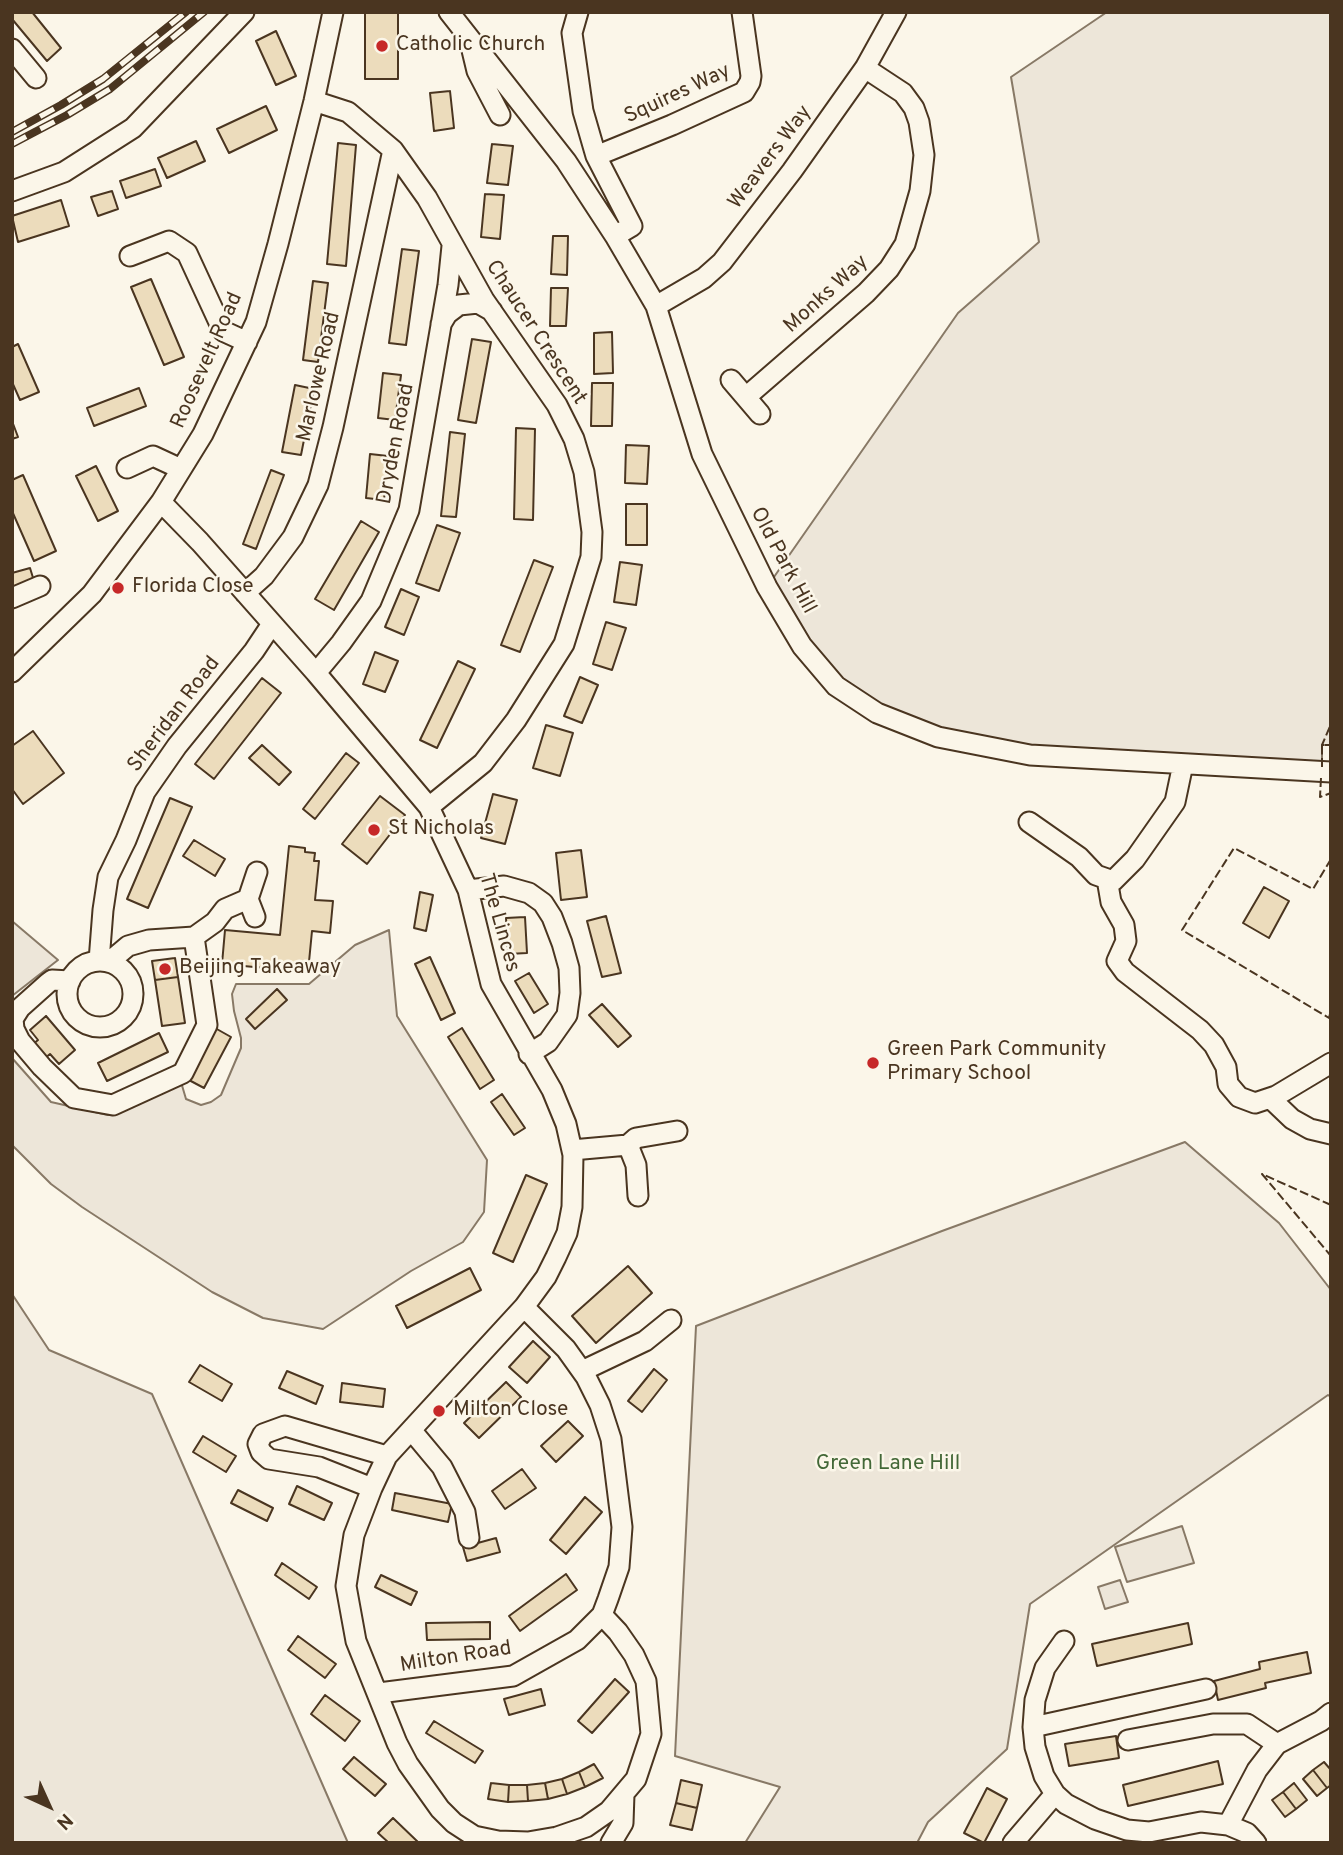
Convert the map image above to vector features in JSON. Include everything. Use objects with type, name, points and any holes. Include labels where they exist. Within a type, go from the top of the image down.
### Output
[{"type":"street","points":[[12,191],[64,172],[133,128],[244,12]]},
{"type":"street","name":"Roosevelt Road","points":[[13,670],[92,594],[161,502],[203,433],[256,322],[314,101],[333,12]]},
{"type":"street","name":"Old Park Hill","points":[[449,12],[566,161],[656,306],[702,454],[767,587],[802,646],[836,686],[877,713],[938,737],[1030,755],[1331,772]]},
{"type":"street","points":[[578,12],[572,33],[583,111],[596,156],[632,226],[615,236]]},
{"type":"street","name":"Squires Way","points":[[596,156],[744,92],[751,76],[742,12]]},
{"type":"street","name":"Weavers Way","points":[[656,306],[704,278],[722,262],[792,171],[865,68],[896,12]]},
{"type":"street","points":[[471,41],[471,52],[477,71],[500,115]]},
{"type":"street","points":[[12,49],[36,78]]},
{"type":"street","name":"Monks Way","points":[[746,397],[866,293],[888,269],[905,244],[920,191],[924,155],[919,122],[914,108],[903,93],[865,68]]},
{"type":"street","name":"Chaucer Crescent","points":[[314,101],[348,112],[393,150],[427,198],[452,246],[492,311],[558,405],[574,439],[589,500],[591,557],[564,644],[516,720],[484,763],[429,807]]},
{"type":"street","name":"Marlowe Road","points":[[245,593],[264,576],[293,537],[318,485],[393,150]]},
{"type":"street","points":[[130,256],[169,241],[187,253],[223,331],[247,342]]},
{"type":"street","name":"Dryden Road","points":[[316,673],[371,601],[409,510],[452,246]]},
{"type":"street","points":[[441,324],[447,314],[459,305],[478,303],[492,311]]},
{"type":"street","points":[[731,380],[761,414]]},
{"type":"street","points":[[127,468],[153,456],[181,469]]},
{"type":"street","name":"The Linces","points":[[161,502],[316,673],[429,807],[468,890],[491,984],[552,1090],[566,1124],[572,1150],[572,1207],[567,1233],[546,1277],[524,1307],[387,1456],[372,1488],[354,1535],[346,1586],[356,1641],[408,1765],[448,1817],[474,1836],[498,1841],[528,1842],[557,1837],[586,1827],[609,1811],[624,1794]]},
{"type":"street","points":[[12,598],[40,586]]},
{"type":"street","name":"Sheridan Road","points":[[104,961],[103,910],[108,877],[126,841],[145,792],[177,746],[254,651],[272,624]]},
{"type":"street","points":[[1029,822],[1079,857],[1096,875],[1113,881],[1135,859],[1154,828],[1175,802],[1182,764]]},
{"type":"street","points":[[104,961],[125,972],[133,988],[131,1007],[119,1022],[101,1027],[83,1023],[70,1009],[67,1000],[69,981],[82,967],[104,961],[128,946],[149,940],[194,937],[215,922],[225,909],[251,908],[257,872]]},
{"type":"street","points":[[1107,879],[1111,902],[1124,925],[1126,941],[1117,961],[1125,972],[1200,1030],[1214,1045],[1226,1067],[1228,1084],[1239,1097],[1255,1103],[1270,1098],[1331,1063]]},
{"type":"street","points":[[468,890],[504,886],[529,892],[548,910],[562,943],[569,968],[567,1015],[548,1042],[529,1054]]},
{"type":"street","points":[[69,981],[52,980],[33,996],[13,1019],[14,1029],[33,1057],[74,1098],[113,1105],[183,1073],[207,1025],[194,937]]},
{"type":"street","points":[[1270,1098],[1292,1119],[1310,1129],[1331,1133]]},
{"type":"street","points":[[572,1150],[628,1145],[636,1138],[677,1131]]},
{"type":"street","points":[[628,1145],[636,1165],[638,1196]]},
{"type":"street","name":"Milton Road","points":[[379,1693],[513,1676],[577,1640],[601,1615],[619,1567],[622,1527],[611,1438],[600,1405],[582,1371],[566,1349],[524,1307]]},
{"type":"street","points":[[582,1371],[645,1341],[671,1320]]},
{"type":"street","points":[[372,1488],[319,1467],[269,1459],[261,1452],[258,1444],[263,1434],[285,1426],[387,1456]]},
{"type":"street","points":[[412,1431],[442,1467],[466,1513],[469,1538]]},
{"type":"street","points":[[601,1615],[618,1632],[634,1655],[646,1681],[650,1703],[651,1734],[636,1779],[624,1794],[623,1823],[611,1843]]},
{"type":"street","points":[[1064,1641],[1045,1668],[1035,1700],[1032,1727],[1044,1776],[1055,1794],[1066,1804],[1095,1819],[1127,1830],[1149,1832],[1201,1822],[1228,1825],[1247,1833],[1256,1843]]},
{"type":"street","points":[[1032,1727],[1206,1689]]},
{"type":"street","points":[[1228,1825],[1257,1770],[1277,1744],[1331,1713]]},
{"type":"street","points":[[1128,1740],[1213,1724],[1247,1724],[1277,1744]]},
{"type":"street","points":[[1013,1843],[1055,1794]]},
{"type":"green space","points":[[1107,12],[1331,12],[1331,745],[1322,745],[1322,772],[1030,755],[938,737],[836,686],[767,587],[958,313],[1039,242],[1011,77]]},
{"type":"green space","points":[[12,921],[58,960],[12,996]]},
{"type":"green space","points":[[389,930],[397,1016],[487,1160],[484,1212],[463,1242],[411,1271],[323,1329],[263,1318],[212,1292],[82,1207],[51,1184],[12,1145],[12,1058],[51,1102],[108,1115],[181,1082],[186,1099],[201,1105],[211,1102],[221,1095],[241,1048],[232,994],[236,984],[309,984],[355,945]]},
{"type":"green space","name":"Green Lane Hill","points":[[1185,1142],[1279,1223],[1331,1290],[1331,1397],[1328,1395],[1030,1604],[1007,1749],[928,1822],[917,1843],[745,1843],[780,1787],[675,1756],[696,1326],[942,1231]]},
{"type":"green space","points":[[12,1294],[49,1350],[152,1394],[348,1843],[12,1843]]},
{"type":"green space","points":[[1182,1526],[1194,1563],[1127,1582],[1115,1547]]},
{"type":"green space","points":[[1120,1580],[1128,1602],[1105,1609],[1098,1587]]},
{"type":"building","points":[[12,12],[32,12],[61,48],[47,61],[12,19]]},
{"type":"building","name":"Catholic Church","points":[[365,12],[398,12],[398,79],[365,79]]},
{"type":"building","points":[[276,31],[296,76],[276,85],[256,41]]},
{"type":"building","points":[[450,91],[454,128],[434,131],[430,93]]},
{"type":"building","points":[[266,106],[277,130],[229,153],[217,129]]},
{"type":"building","points":[[196,141],[205,161],[167,178],[158,158]]},
{"type":"building","points":[[338,143],[356,145],[346,266],[327,264]]},
{"type":"building","points":[[492,144],[513,146],[508,185],[487,183]]},
{"type":"building","points":[[155,169],[161,186],[126,198],[120,181]]},
{"type":"building","points":[[112,191],[118,209],[98,216],[91,197]]},
{"type":"building","points":[[485,194],[504,195],[500,239],[481,237]]},
{"type":"building","points":[[61,200],[69,226],[18,242],[12,216]]},
{"type":"building","points":[[553,236],[568,236],[567,275],[551,274]]},
{"type":"building","points":[[402,249],[419,251],[406,345],[389,343]]},
{"type":"building","points":[[151,279],[184,357],[164,365],[131,287]]},
{"type":"building","points":[[313,281],[328,283],[318,362],[303,360]]},
{"type":"building","points":[[551,288],[568,288],[566,326],[550,326]]},
{"type":"building","points":[[612,332],[613,373],[594,374],[594,333]]},
{"type":"building","points":[[472,339],[491,342],[476,423],[458,420]]},
{"type":"building","points":[[18,344],[39,392],[20,400],[12,382],[12,347]]},
{"type":"building","points":[[383,373],[401,375],[395,420],[378,418]]},
{"type":"building","points":[[592,383],[613,383],[612,426],[591,426]]},
{"type":"building","points":[[295,385],[314,389],[301,455],[282,452]]},
{"type":"building","points":[[139,388],[146,406],[94,426],[87,408]]},
{"type":"building","points":[[12,421],[18,437],[12,439]]},
{"type":"building","points":[[516,428],[535,429],[533,520],[514,519]]},
{"type":"building","points":[[450,432],[465,434],[456,517],[441,516]]},
{"type":"building","points":[[626,445],[649,446],[647,484],[625,483]]},
{"type":"building","points":[[370,454],[388,456],[384,500],[366,498]]},
{"type":"building","points":[[96,466],[118,511],[98,521],[76,476]]},
{"type":"building","points":[[271,470],[284,475],[256,549],[243,544]]},
{"type":"building","points":[[23,475],[56,551],[34,561],[12,511],[12,480]]},
{"type":"building","points":[[626,504],[647,504],[647,545],[626,545]]},
{"type":"building","points":[[361,521],[379,532],[334,610],[315,599]]},
{"type":"building","points":[[437,525],[460,533],[439,591],[416,583]]},
{"type":"building","points":[[534,560],[553,567],[520,652],[501,645]]},
{"type":"building","points":[[620,562],[642,565],[636,605],[614,602]]},
{"type":"building","points":[[30,568],[34,581],[12,588],[12,573]]},
{"type":"building","points":[[401,589],[419,597],[404,635],[385,627]]},
{"type":"building","points":[[606,622],[626,628],[612,670],[593,664]]},
{"type":"building","points":[[375,652],[398,661],[385,692],[363,684]]},
{"type":"building","points":[[458,661],[475,669],[437,748],[420,740]]},
{"type":"building","points":[[580,677],[598,685],[582,723],[564,716]]},
{"type":"building","points":[[262,678],[281,693],[214,779],[195,764]]},
{"type":"building","points":[[546,725],[573,733],[560,776],[533,768]]},
{"type":"building","points":[[33,731],[64,773],[23,804],[12,789],[12,746]]},
{"type":"building","points":[[262,745],[291,772],[279,785],[249,758]]},
{"type":"building","points":[[346,753],[359,763],[315,819],[303,809]]},
{"type":"building","points":[[493,794],[517,800],[505,844],[481,838]]},
{"type":"building","name":"St Nicholas","points":[[380,796],[405,815],[367,864],[342,844]]},
{"type":"building","points":[[170,798],[192,807],[148,908],[127,899]]},
{"type":"building","points":[[194,840],[225,859],[215,876],[183,856]]},
{"type":"building","points":[[289,846],[305,848],[305,852],[315,853],[314,861],[319,861],[315,900],[333,901],[330,933],[312,931],[308,972],[222,964],[225,930],[280,935]]},
{"type":"building","points":[[581,850],[587,897],[561,900],[556,853]]},
{"type":"building","points":[[1264,887],[1289,901],[1269,938],[1243,923]]},
{"type":"building","points":[[420,892],[433,895],[426,931],[414,928]]},
{"type":"building","points":[[606,916],[621,973],[602,977],[587,921]]},
{"type":"building","points":[[525,917],[527,953],[508,954],[506,918]]},
{"type":"building","points":[[430,957],[455,1013],[441,1020],[415,964]]},
{"type":"building","name":"Beijing Takeaway","points":[[175,958],[178,977],[155,980],[152,961]]},
{"type":"building","points":[[529,973],[548,1004],[534,1013],[515,981]]},
{"type":"building","points":[[178,977],[185,1023],[162,1026],[155,980]]},
{"type":"building","points":[[277,989],[287,1000],[255,1029],[246,1019]]},
{"type":"building","points":[[602,1004],[631,1036],[618,1047],[589,1015]]},
{"type":"building","points":[[46,1016],[75,1050],[59,1064],[50,1054],[44,1059],[32,1045],[38,1040],[30,1030]]},
{"type":"building","points":[[215,1028],[231,1037],[204,1088],[187,1079]]},
{"type":"building","points":[[462,1028],[494,1080],[480,1089],[448,1037]]},
{"type":"building","points":[[159,1033],[168,1052],[107,1081],[98,1063]]},
{"type":"building","points":[[502,1094],[525,1128],[514,1135],[491,1102]]},
{"type":"building","points":[[526,1175],[547,1184],[513,1262],[493,1253]]},
{"type":"building","points":[[628,1266],[652,1293],[596,1343],[572,1316]]},
{"type":"building","points":[[470,1268],[481,1290],[407,1328],[396,1306]]},
{"type":"building","points":[[533,1341],[550,1357],[527,1383],[509,1367]]},
{"type":"building","points":[[200,1365],[232,1384],[222,1401],[189,1382]]},
{"type":"building","points":[[654,1369],[667,1380],[642,1412],[628,1401]]},
{"type":"building","points":[[287,1371],[323,1386],[316,1404],[279,1388]]},
{"type":"building","points":[[506,1382],[521,1397],[479,1438],[464,1423]]},
{"type":"building","points":[[342,1383],[385,1389],[383,1407],[340,1402]]},
{"type":"building","points":[[568,1421],[583,1436],[556,1462],[541,1446]]},
{"type":"building","points":[[203,1436],[236,1456],[226,1472],[193,1452]]},
{"type":"building","points":[[522,1469],[536,1488],[505,1509],[492,1491]]},
{"type":"building","points":[[297,1486],[332,1503],[324,1520],[289,1504]]},
{"type":"building","points":[[238,1490],[273,1508],[267,1521],[231,1503]]},
{"type":"building","points":[[395,1493],[452,1504],[448,1522],[392,1510]]},
{"type":"building","points":[[585,1497],[602,1512],[566,1554],[550,1540]]},
{"type":"building","points":[[496,1538],[500,1552],[467,1561],[463,1547]]},
{"type":"building","points":[[282,1563],[317,1587],[309,1599],[275,1575]]},
{"type":"building","points":[[566,1574],[577,1590],[520,1631],[509,1616]]},
{"type":"building","points":[[381,1575],[417,1592],[411,1605],[375,1587]]},
{"type":"building","points":[[490,1622],[490,1639],[427,1640],[426,1623]]},
{"type":"building","points":[[1188,1623],[1192,1644],[1097,1666],[1092,1644]]},
{"type":"building","points":[[298,1636],[336,1664],[325,1678],[288,1650]]},
{"type":"building","points":[[1307,1652],[1311,1673],[1265,1683],[1266,1688],[1218,1700],[1214,1681],[1260,1669],[1259,1662]]},
{"type":"building","points":[[615,1679],[629,1692],[592,1733],[578,1721]]},
{"type":"building","points":[[541,1689],[545,1705],[509,1715],[504,1699]]},
{"type":"building","points":[[325,1695],[360,1721],[345,1741],[311,1714]]},
{"type":"building","points":[[434,1721],[483,1751],[475,1763],[426,1733]]},
{"type":"building","points":[[1116,1736],[1119,1758],[1069,1766],[1065,1744]]},
{"type":"building","points":[[354,1757],[386,1784],[375,1796],[343,1769]]},
{"type":"building","points":[[1218,1761],[1223,1784],[1128,1806],[1123,1785]]},
{"type":"building","points":[[1324,1762],[1331,1770],[1331,1785],[1327,1788],[1313,1770]]},
{"type":"building","points":[[594,1764],[603,1778],[585,1787],[579,1772]]},
{"type":"building","points":[[1313,1770],[1327,1788],[1317,1796],[1303,1779]]},
{"type":"building","points":[[579,1772],[585,1787],[567,1794],[562,1779]]},
{"type":"building","points":[[562,1779],[567,1794],[548,1799],[545,1783]]},
{"type":"building","points":[[681,1780],[702,1785],[697,1808],[676,1803]]},
{"type":"building","points":[[491,1783],[509,1785],[508,1802],[488,1799]]},
{"type":"building","points":[[545,1783],[548,1799],[528,1801],[527,1785]]},
{"type":"building","points":[[1294,1783],[1307,1800],[1296,1809],[1283,1792]]},
{"type":"building","points":[[509,1785],[527,1785],[528,1801],[508,1802]]},
{"type":"building","points":[[987,1788],[1007,1799],[984,1843],[964,1833]]},
{"type":"building","points":[[1283,1792],[1296,1809],[1285,1817],[1272,1800]]},
{"type":"building","points":[[676,1803],[697,1808],[692,1830],[670,1825]]},
{"type":"building","points":[[393,1818],[419,1843],[389,1843],[378,1833]]},
{"type":"railway","points":[[12,132],[103,79],[186,12]]},
{"type":"railway","points":[[12,144],[110,89],[204,12]]},
{"type":"fence","points":[[1324,745],[1331,724]]},
{"type":"fence","points":[[1322,767],[1322,745],[1331,745]]},
{"type":"fence","points":[[1321,778],[1320,797],[1331,793]]},
{"type":"fence","points":[[1331,859],[1313,889],[1234,848],[1182,930],[1329,1018],[1331,1010]]},
{"type":"fence","points":[[1331,1205],[1262,1174],[1331,1256]]},
{"type":"place","name":"Catholic Church","points":[[382,46]]},
{"type":"place","name":"Florida Close","points":[[118,588]]},
{"type":"place","name":"St Nicholas","points":[[374,830]]},
{"type":"place","name":"Beijing Takeaway","points":[[165,969]]},
{"type":"place","name":"Green Park Community Primary School","points":[[873,1063]]},
{"type":"place","name":"Milton Close","points":[[439,1411]]}]
